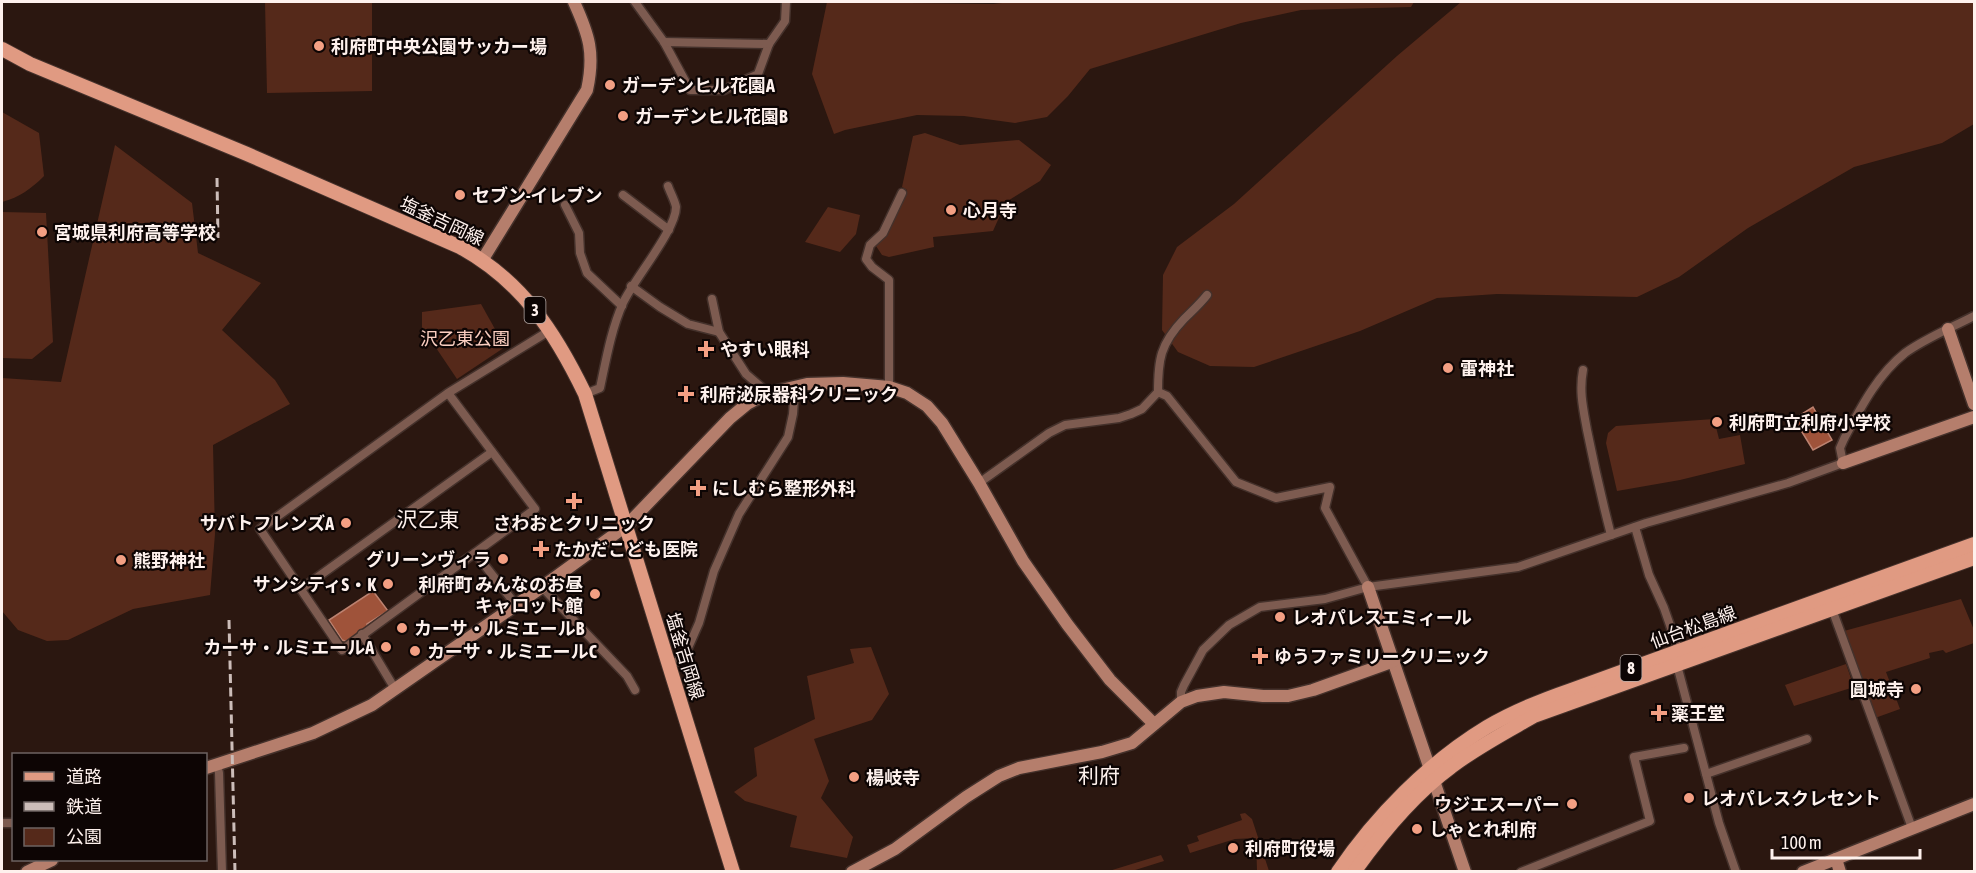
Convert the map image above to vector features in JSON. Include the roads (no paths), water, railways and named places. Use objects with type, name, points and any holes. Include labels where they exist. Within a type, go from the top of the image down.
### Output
[{"type":"main road","name":"塩釜吉岡線","points":[[2,49],[30,64],[432,234],[483,259],[513,284],[533,308],[569,361],[585,394],[616,488],[733,872]]},
{"type":"main road","name":"仙台松島線","points":[[1338,872],[1360,840],[1392,805],[1433,775],[1486,728],[1531,705],[1974,544]]},
{"type":"main road","name":"仙台松島線","points":[[1354,872],[1385,830],[1433,775],[1534,716],[1974,558]]},
{"type":"street","points":[[483,259],[587,90],[591,52],[588,35],[574,2]]},
{"type":"street","points":[[635,2],[664,42],[690,90],[724,90],[758,74],[769,44],[784,21],[786,2]]},
{"type":"street","points":[[664,42],[769,44]]},
{"type":"street","points":[[585,394],[600,388],[622,306],[631,286],[669,231],[676,207],[668,186]]},
{"type":"street","points":[[889,387],[889,280],[872,267],[866,259],[870,245],[883,233],[902,193]]},
{"type":"street","points":[[623,195],[669,231]]},
{"type":"street","points":[[565,205],[579,232],[580,253],[587,273],[622,306]]},
{"type":"street","points":[[631,286],[688,324],[719,332]]},
{"type":"street","points":[[979,483],[1049,432],[1065,425],[1119,418],[1142,409],[1158,392],[1158,366],[1163,347],[1182,321],[1207,294]]},
{"type":"street","points":[[712,299],[719,332],[746,374],[768,393]]},
{"type":"street","points":[[1843,463],[1840,448],[1844,439],[1877,382],[1891,366],[1905,354],[1974,316]]},
{"type":"street","points":[[1948,329],[1974,404]]},
{"type":"street","points":[[448,393],[535,509],[342,650],[260,528],[448,393],[549,331]]},
{"type":"street","points":[[1583,370],[1580,387],[1585,418],[1594,468],[1611,535]]},
{"type":"street","points":[[211,766],[312,733],[372,705],[626,526],[730,418],[747,404],[768,393],[795,386],[843,383],[889,387],[907,393],[927,406],[942,423],[1023,561],[1067,624],[1110,680],[1154,724]]},
{"type":"street","points":[[669,666],[684,657],[699,623],[714,571],[739,514],[788,438],[795,386]]},
{"type":"street","points":[[1158,392],[1167,396],[1236,482],[1276,498],[1330,488],[1325,508],[1368,587],[1465,872]]},
{"type":"street","points":[[1181,702],[1181,692],[1203,650],[1216,636],[1243,615],[1260,606],[1325,599],[1368,587],[1518,567],[1635,527],[1788,483],[1974,417]]},
{"type":"street","points":[[301,589],[492,452]]},
{"type":"street","points":[[1635,527],[1649,575],[1664,608],[1678,651]]},
{"type":"street","points":[[475,553],[516,605]]},
{"type":"street","points":[[542,587],[627,676],[635,690]]},
{"type":"street","points":[[1832,609],[1912,828]]},
{"type":"street","points":[[362,634],[395,689]]},
{"type":"street","points":[[852,872],[895,849],[999,776],[1018,768],[1118,749],[1137,740],[1181,702],[1197,696],[1224,692],[1288,696],[1313,690],[1394,661]]},
{"type":"street","points":[[1677,666],[1719,823],[1736,872]]},
{"type":"street","points":[[1706,774],[1807,739]]},
{"type":"street","points":[[1521,872],[1650,821],[1634,757],[1684,748]]},
{"type":"street","points":[[211,766],[219,773],[222,872]]},
{"type":"street","points":[[1803,872],[1974,804]]},
{"type":"street","points":[[1836,859],[1840,872]]},
{"type":"street","points":[[27,872],[48,865]]},
{"type":"railway","points":[[217,178],[218,238]]},
{"type":"railway","points":[[229,620],[235,872]]},
{"type":"place","name":"利府町中央公園サッカー場","points":[[319,46]]},
{"type":"place","name":"ガーデンヒル花園A","points":[[610,85]]},
{"type":"place","name":"ガーデンヒル花園B","points":[[623,116]]},
{"type":"place","name":"セブン-イレブン","points":[[460,195]]},
{"type":"place","name":"心月寺","points":[[951,210]]},
{"type":"place","name":"宮城県利府高等学校","points":[[42,232]]},
{"type":"place","name":"やすい眼科","points":[[706,349]]},
{"type":"place","name":"雷神社","points":[[1448,368]]},
{"type":"place","name":"利府泌尿器科クリニック","points":[[686,394]]},
{"type":"place","name":"利府町立利府小学校","points":[[1717,422]]},
{"type":"place","name":"にしむら整形外科","points":[[698,488]]},
{"type":"place","name":"さわおとクリニック","points":[[574,501]]},
{"type":"place","name":"サバトフレンズA","points":[[346,523]]},
{"type":"place","name":"たかだこども医院","points":[[541,549]]},
{"type":"place","name":"グリーンヴィラ","points":[[503,559]]},
{"type":"place","name":"熊野神社","points":[[121,560]]},
{"type":"place","name":"サンシティS・K","points":[[388,584]]},
{"type":"place","name":"利府町 みんなのお昼 キャロット館","points":[[595,594]]},
{"type":"place","name":"レオパレスエミィール","points":[[1280,617]]},
{"type":"place","name":"カーサ・ルミエールB","points":[[402,628]]},
{"type":"place","name":"カーサ・ルミエールA","points":[[386,647]]},
{"type":"place","name":"カーサ・ルミエールC","points":[[415,651]]},
{"type":"place","name":"ゆうファミリークリニック","points":[[1260,656]]},
{"type":"place","name":"圓城寺","points":[[1916,689]]},
{"type":"place","name":"薬王堂","points":[[1659,713]]},
{"type":"place","name":"楊岐寺","points":[[854,777]]},
{"type":"place","name":"レオパレスクレセント","points":[[1689,798]]},
{"type":"place","name":"ウジエスーパー","points":[[1572,804]]},
{"type":"place","name":"しゃとれ利府","points":[[1417,829]]},
{"type":"place","name":"利府町役場","points":[[1233,848]]},
{"type":"district","name":"沢乙東","points":[[428,519]]},
{"type":"district","name":"利府","points":[[1099,775]]},
{"type":"park label","name":"沢乙東公園","points":[[465,338]]}]
